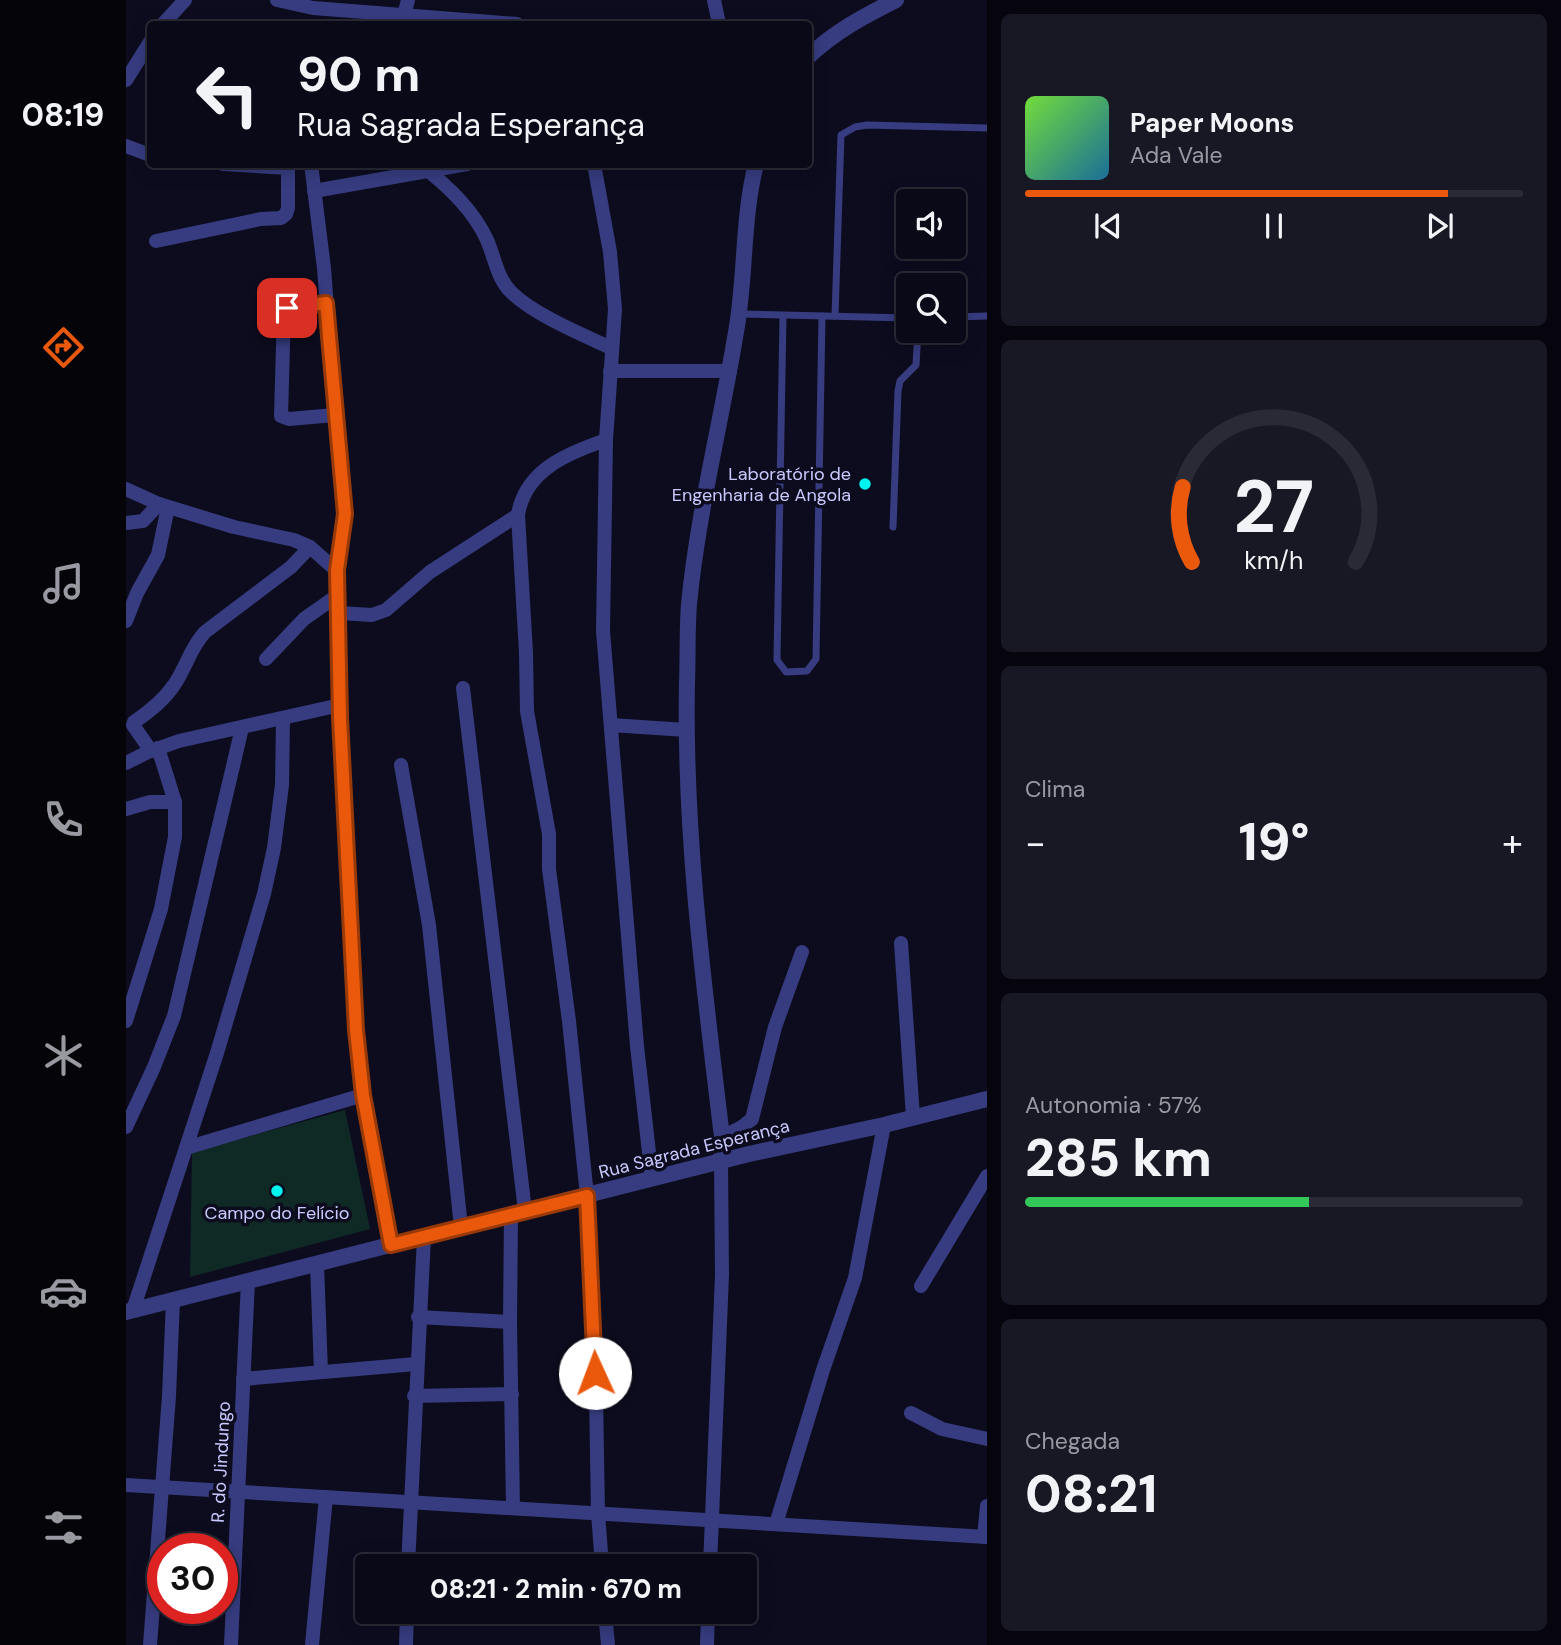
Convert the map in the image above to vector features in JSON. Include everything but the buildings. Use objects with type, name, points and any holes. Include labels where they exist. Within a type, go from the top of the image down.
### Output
[{"type":"street","points":[[166,21],[185,0]]},
{"type":"street","points":[[277,0],[313,8],[394,18],[456,21]]},
{"type":"street","points":[[394,18],[408,0]]},
{"type":"street","points":[[715,0],[718,21]]},
{"type":"street","points":[[812,53],[842,30],[896,0]]},
{"type":"street","points":[[126,80],[147,47]]},
{"type":"street","points":[[126,146],[147,154]]},
{"type":"street","points":[[156,242],[261,219],[281,218],[286,215],[288,208],[288,168]]},
{"type":"street","points":[[312,168],[324,268],[345,514],[337,570],[340,705],[356,1030],[363,1095],[391,1245]]},
{"type":"street","points":[[314,191],[418,168]]},
{"type":"street","points":[[424,168],[446,184],[467,209],[486,238],[501,280],[512,294],[548,317],[611,348]]},
{"type":"street","points":[[595,168],[613,279],[615,309],[606,440],[603,631],[635,1019],[652,1179]]},
{"type":"street","points":[[711,1554],[722,1275],[722,1137],[696,917],[688,796],[686,730],[689,607],[704,494],[739,314],[745,262],[746,220],[755,168]]},
{"type":"street","points":[[326,303],[284,310],[281,416],[289,419],[335,415]]},
{"type":"street","points":[[610,371],[730,371]]},
{"type":"street","points":[[601,1554],[587,1196],[569,1021],[549,869],[546,812],[527,711],[518,515],[520,500],[538,475],[553,462],[606,440]]},
{"type":"street","points":[[126,489],[163,505],[234,527],[294,540],[310,547],[337,570]]},
{"type":"street","points":[[126,523],[143,521],[163,505]]},
{"type":"street","points":[[126,621],[137,593],[158,555],[163,505]]},
{"type":"street","points":[[339,613],[372,615],[386,610],[430,572],[518,515]]},
{"type":"street","points":[[126,1021],[161,909],[175,837],[175,802],[155,750],[133,724],[175,684],[196,642],[205,632],[291,567],[310,547]]},
{"type":"street","points":[[266,659],[304,619],[338,595]]},
{"type":"street","points":[[463,688],[518,1213],[510,1322],[513,1508]]},
{"type":"street","points":[[126,763],[190,739],[340,705]]},
{"type":"street","points":[[130,1311],[186,1148],[264,894],[274,848],[282,785],[283,719]]},
{"type":"street","points":[[611,725],[686,730]]},
{"type":"street","points":[[126,1127],[154,1068],[173,1016],[242,728]]},
{"type":"street","points":[[401,765],[429,925],[461,1227]]},
{"type":"street","points":[[126,809],[150,802],[175,802]]},
{"type":"street","points":[[901,943],[913,1117]]},
{"type":"street","points":[[722,1137],[752,1119],[775,1027],[802,952]]},
{"type":"street","points":[[186,1148],[363,1095]]},
{"type":"street","name":"Rua Sagrada Esperança","points":[[130,1311],[749,1154],[884,1125],[987,1099]]},
{"type":"street","points":[[776,1524],[823,1370],[855,1278],[884,1125]]},
{"type":"street","points":[[921,1286],[987,1176]]},
{"type":"street","points":[[408,1554],[424,1237]]},
{"type":"street","points":[[317,1264],[321,1372]]},
{"type":"street","name":"R. do Jindungo","points":[[231,1645],[248,1281]]},
{"type":"street","points":[[150,1645],[173,1300]]},
{"type":"street","points":[[418,1317],[510,1322]]},
{"type":"street","points":[[243,1379],[416,1364]]},
{"type":"street","points":[[414,1396],[512,1394]]},
{"type":"street","points":[[911,1413],[942,1429],[987,1439]]},
{"type":"street","points":[[126,1485],[985,1537],[987,1506]]},
{"type":"street","points":[[312,1645],[326,1497]]},
{"type":"street","points":[[406,1645],[407,1624]]},
{"type":"street","points":[[606,1624],[608,1645]]},
{"type":"street","points":[[707,1645],[708,1624]]},
{"type":"lane","points":[[835,316],[841,135],[855,127],[867,125],[987,128]]},
{"type":"lane","points":[[739,314],[896,318]]},
{"type":"lane","points":[[783,316],[777,660],[786,672],[807,671],[816,659],[822,316]]},
{"type":"lane","points":[[966,317],[987,316]]},
{"type":"lane","points":[[893,527],[898,391],[900,381],[916,365],[917,343]]},
{"type":"green space","name":"Campo do Felício","points":[[345,1110],[370,1229],[190,1277],[192,1152]]},
{"type":"place","name":"Laboratório de Engenharia de Angola","points":[[865,484]]},
{"type":"place","name":"Campo do Felício","points":[[277,1191]]},
{"type":"route","points":[[287,308],[326,303],[345,514],[337,570],[340,718],[356,1030],[363,1095],[391,1245],[587,1196],[595,1373]]}]
